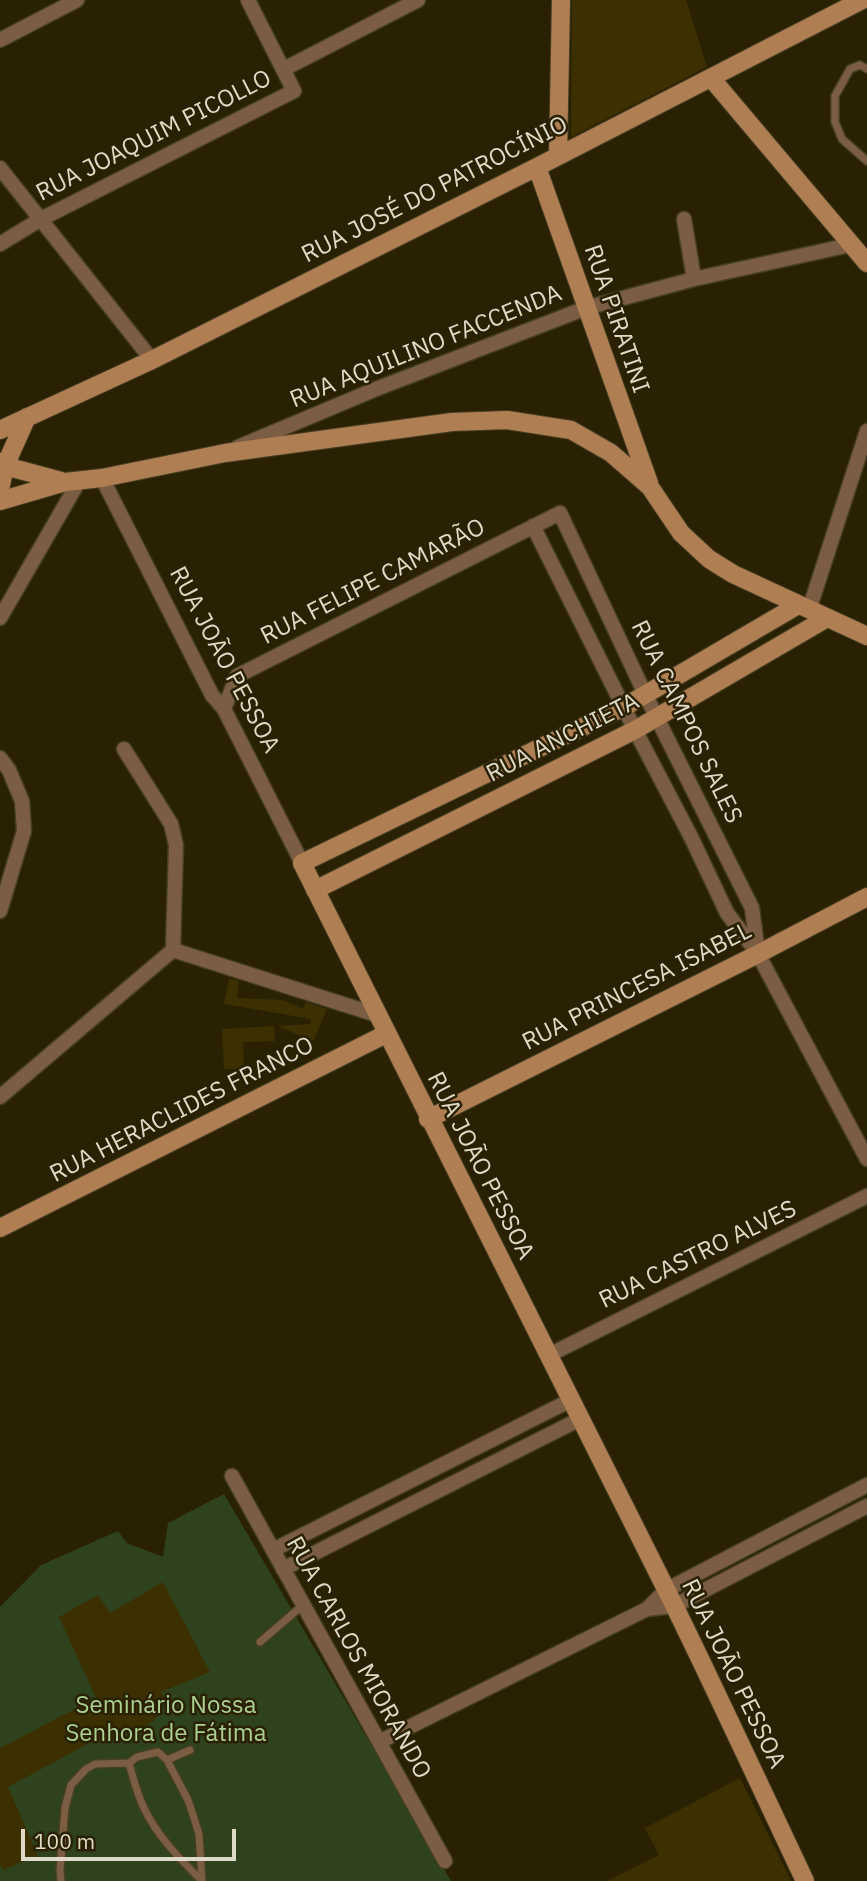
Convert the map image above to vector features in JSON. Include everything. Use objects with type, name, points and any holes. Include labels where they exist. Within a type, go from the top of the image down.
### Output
[{"type":"main road","points":[[558,156],[561,0]]},
{"type":"main road","name":"RUA JOSÉ DO PATROCÍNIO","points":[[0,430],[152,360],[862,0]]},
{"type":"main road","points":[[711,78],[867,263]]},
{"type":"main road","name":"RUA PIRATINI","points":[[537,167],[650,487]]},
{"type":"main road","points":[[0,490],[3,464],[27,417]]},
{"type":"main road","points":[[0,501],[72,481],[102,478],[225,453],[452,422],[508,420],[571,430],[611,453],[650,487],[681,533],[709,559],[733,574],[867,636]]},
{"type":"main road","points":[[3,464],[72,481]]},
{"type":"main road","name":"RUA ANCHIETA","points":[[302,863],[624,707],[804,607]]},
{"type":"main road","name":"RUA ANCHIETA","points":[[315,890],[635,730],[827,618]]},
{"type":"main road","points":[[466,783],[479,808]]},
{"type":"main road","name":"RUA JOÃO PESSOA","points":[[302,863],[670,1598],[805,1881]]},
{"type":"main road","name":"RUA PRINCESA ISABEL","points":[[428,1119],[867,897]]},
{"type":"main road","name":"RUA HERACLIDES FRANCO","points":[[0,1228],[386,1034]]},
{"type":"street","points":[[0,40],[77,0]]},
{"type":"street","points":[[248,0],[284,69],[418,0]]},
{"type":"street","name":"RUA JOAQUIM PICOLLO","points":[[0,244],[41,219],[293,91],[284,69]]},
{"type":"street","points":[[0,168],[152,360]]},
{"type":"street","points":[[684,219],[694,279]]},
{"type":"street","name":"RUA AQUILINO FACCENDA","points":[[225,453],[376,389],[586,308],[694,279],[850,245]]},
{"type":"street","points":[[804,607],[867,431]]},
{"type":"street","name":"RUA JOÃO PESSOA","points":[[102,478],[212,695],[224,709],[302,863]]},
{"type":"street","points":[[0,618],[72,481]]},
{"type":"street","name":"RUA FELIPE CAMARÃO","points":[[224,709],[237,676],[560,513]]},
{"type":"street","name":"RUA CAMPOS SALES","points":[[560,513],[645,694],[752,908],[758,954]]},
{"type":"street","name":"RUA CAMPOS SALES","points":[[533,526],[691,837],[726,913],[758,954],[867,1159]]},
{"type":"street","points":[[0,1097],[173,950],[176,845],[170,824],[124,749]]},
{"type":"street","points":[[0,758],[9,770],[22,801],[24,831],[0,911]]},
{"type":"street","points":[[691,837],[712,826]]},
{"type":"street","points":[[173,950],[377,1015]]},
{"type":"street","name":"RUA CASTRO ALVES","points":[[549,1354],[867,1196]]},
{"type":"street","points":[[273,1550],[570,1401]]},
{"type":"street","points":[[283,1569],[580,1419]]},
{"type":"street","name":"RUA CARLOS MIORANDO","points":[[232,1476],[445,1861]]},
{"type":"street","points":[[670,1598],[867,1486]]},
{"type":"street","points":[[379,1742],[646,1609],[867,1506]]},
{"type":"lane","points":[[867,69],[860,65],[850,69],[835,96],[835,122],[842,139],[867,161]]},
{"type":"lane","points":[[260,1642],[303,1605]]},
{"type":"lane","points":[[167,1760],[190,1750]]},
{"type":"lane","points":[[61,1881],[65,1808],[71,1785],[86,1769],[95,1765],[129,1763],[137,1757],[158,1752],[167,1760],[188,1800],[199,1834],[202,1881]]},
{"type":"lane","points":[[129,1763],[150,1821],[179,1858],[202,1881]]},
{"type":"green space","name":"Seminário Nossa Senhora de Fátima","points":[[224,1494],[451,1881],[0,1881],[0,1607],[41,1565],[118,1531],[127,1543],[163,1557],[168,1523]]},
{"type":"building","points":[[572,0],[686,0],[707,67],[571,137]]},
{"type":"building","points":[[229,978],[239,981],[237,998],[283,1000],[303,1009],[306,1002],[327,1009],[311,1046],[310,1040],[278,1026],[311,1024],[311,1019],[224,1004]]},
{"type":"building","points":[[274,1026],[275,1041],[243,1042],[244,1069],[224,1069],[222,1029]]},
{"type":"building","points":[[163,1582],[210,1672],[161,1692],[167,1700],[153,1722],[113,1738],[110,1732],[8,1787],[38,1856],[3,1870],[0,1864],[0,1748],[96,1698],[59,1617],[98,1595],[110,1613]]},
{"type":"building","points":[[740,1778],[791,1881],[607,1881],[659,1855],[645,1828]]}]
